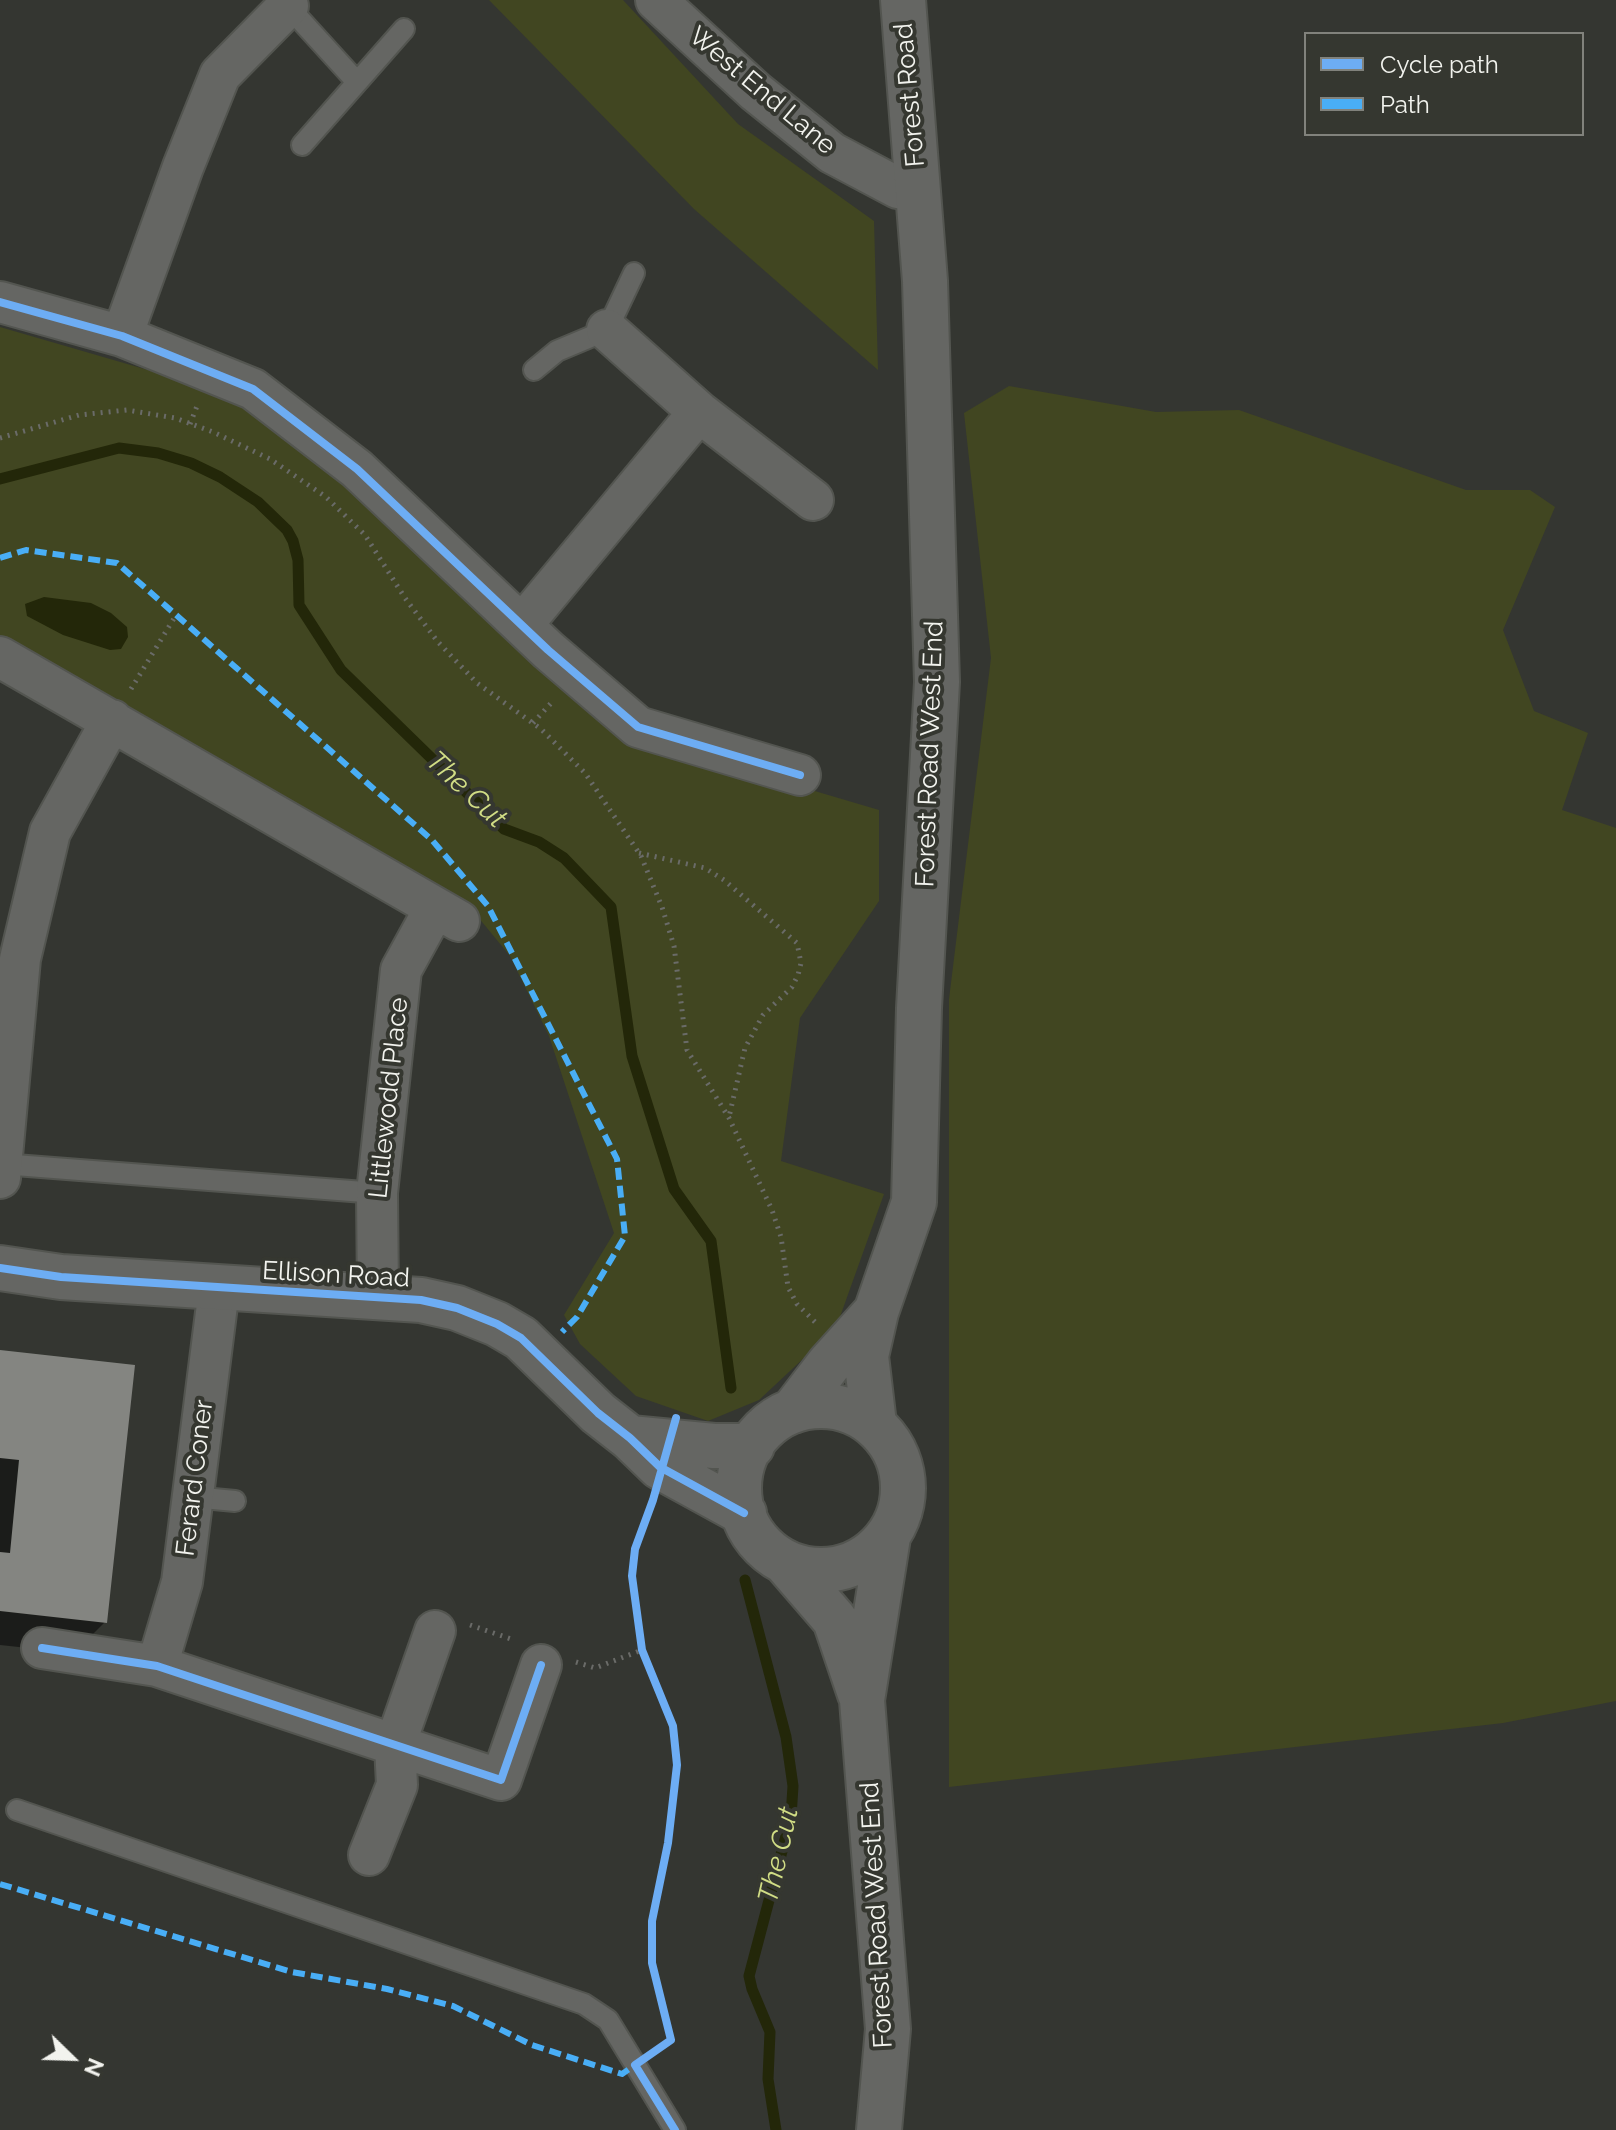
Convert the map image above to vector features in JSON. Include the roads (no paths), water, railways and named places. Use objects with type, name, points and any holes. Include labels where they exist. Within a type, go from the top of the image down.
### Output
[{"type":"main road","name":"Forest Road","points":[[903,0],[918,190]]},
{"type":"main road","name":"Forest Road West End","points":[[874,1424],[866,1356],[876,1312],[914,1202],[919,1008],[937,682],[925,281],[918,190]]},
{"type":"main road","name":"Ellison Road","points":[[0,1268],[61,1277],[421,1300],[457,1308],[497,1324],[521,1338],[598,1413],[660,1467],[744,1513]]},
{"type":"main road","name":"Forest Road West End","points":[[793,1411],[829,1364],[876,1312]]},
{"type":"main road","points":[[808,1406],[849,1409],[874,1424],[893,1446],[903,1472],[903,1501],[888,1537],[867,1557],[841,1568],[812,1570],[785,1562],[766,1550],[748,1528],[739,1500],[740,1472],[759,1433],[781,1415],[793,1411],[808,1406]]},
{"type":"main road","points":[[630,1438],[714,1446],[752,1446]]},
{"type":"main road","name":"Forest Road West End","points":[[879,2130],[888,2029],[862,1700],[888,1537]]},
{"type":"main road","name":"Forest Road West End","points":[[785,1562],[835,1620],[862,1700]]},
{"type":"main road","points":[[888,2029],[912,2130]]},
{"type":"street","name":"West End Lane","points":[[656,0],[756,92],[832,153],[898,188],[918,190]]},
{"type":"street","points":[[122,336],[220,75],[285,3]]},
{"type":"street","points":[[0,302],[122,336],[253,389],[357,469],[522,625],[638,727],[800,775]]},
{"type":"street","points":[[607,330],[699,412],[813,500]]},
{"type":"street","points":[[522,625],[699,412]]},
{"type":"street","points":[[0,657],[112,720],[50,832],[20,959],[4,1110],[1,1171]]},
{"type":"street","name":"Littlewodd Place","points":[[112,720],[447,915],[401,970],[377,1193],[378,1297]]},
{"type":"street","name":"Ferard Coner","points":[[157,1666],[182,1582],[219,1289]]},
{"type":"street","points":[[369,1855],[397,1785],[395,1745],[435,1631]]},
{"type":"street","points":[[42,1648],[157,1666],[501,1780],[541,1665]]},
{"type":"lane","points":[[285,3],[356,81]]},
{"type":"lane","points":[[302,145],[404,29]]},
{"type":"lane","points":[[534,370],[557,351],[607,330],[634,273]]},
{"type":"lane","points":[[1,1171],[377,1193]]},
{"type":"lane","points":[[192,1497],[235,1501]]},
{"type":"lane","points":[[17,1810],[584,2004],[608,2020],[675,2130]]},
{"type":"waterway","name":"The Cut","points":[[0,479],[119,448],[158,453],[191,463],[220,477],[258,502],[287,530],[293,541],[298,560],[299,605],[341,670],[504,829],[539,842],[564,858],[611,907],[632,1056],[674,1189],[711,1241],[731,1388]]},
{"type":"waterway","name":"The Cut","points":[[745,1580],[786,1737],[793,1786],[791,1817],[749,1976],[770,2032],[768,2079],[776,2130]]}]
